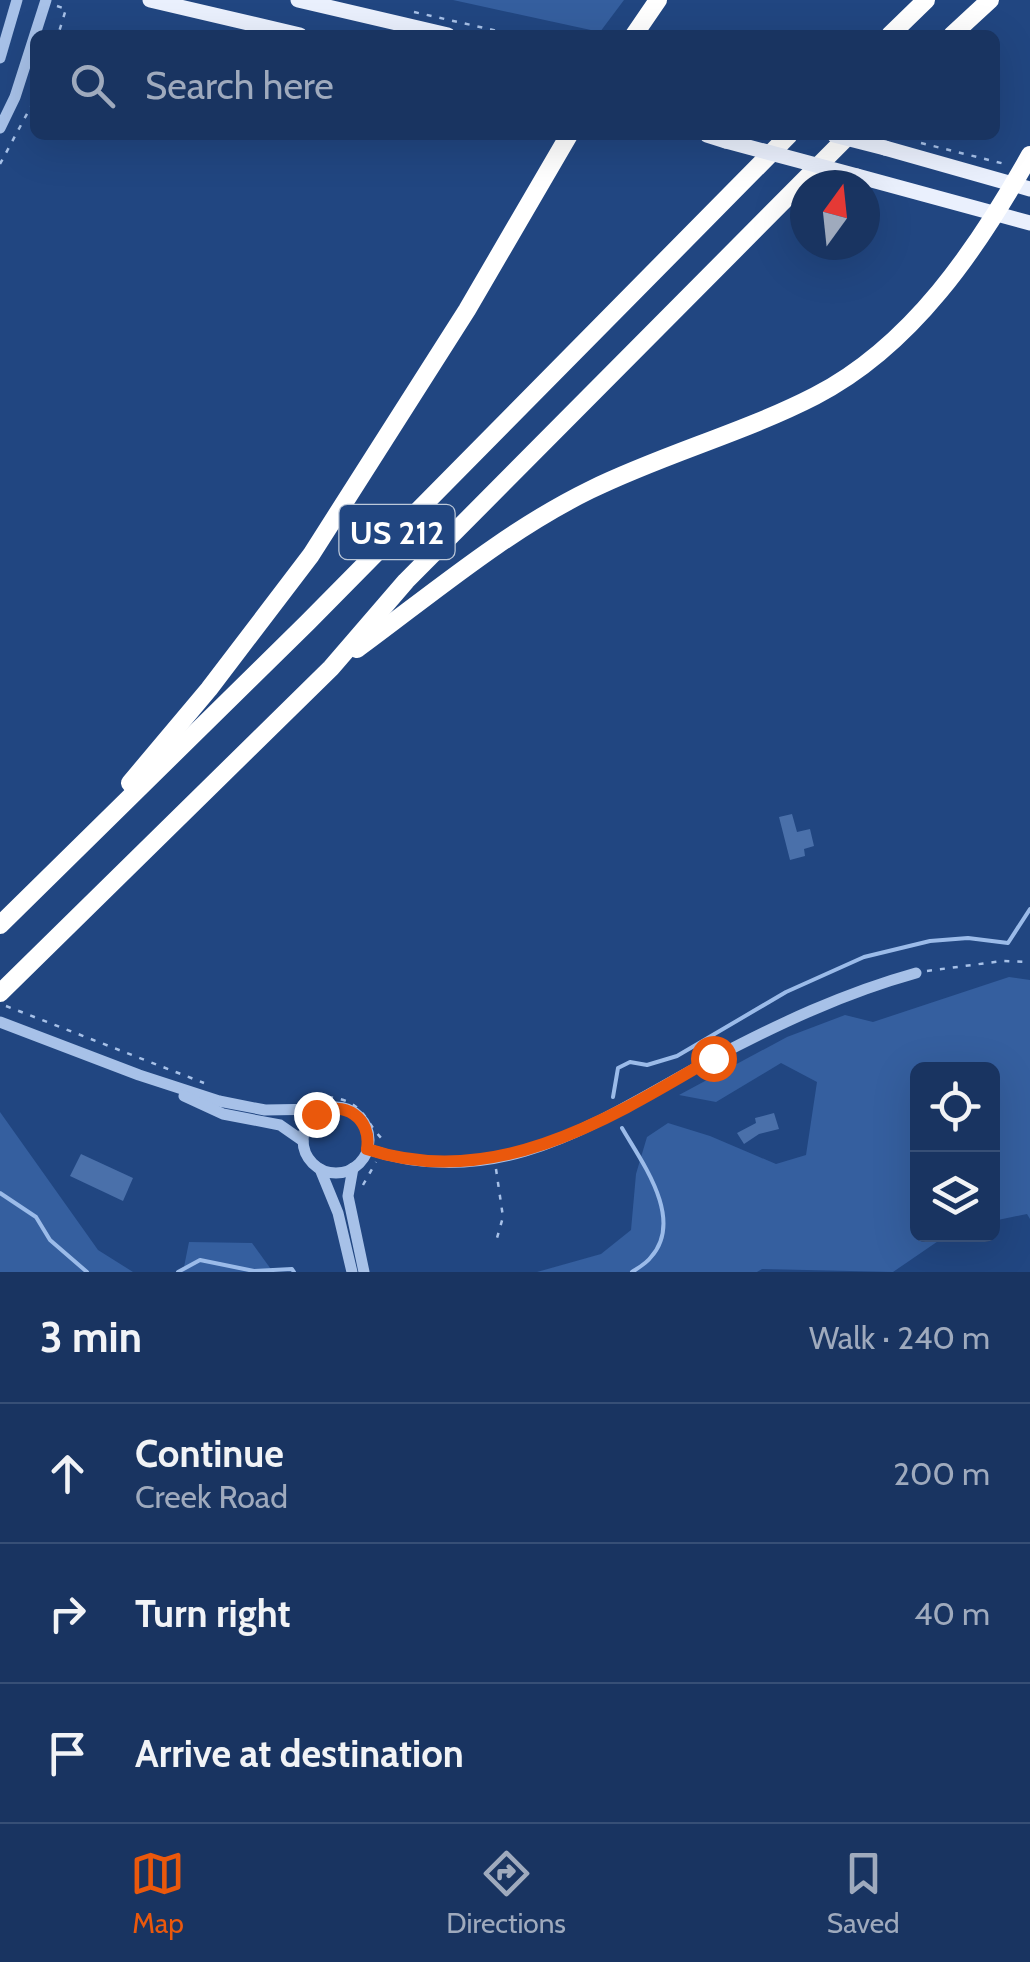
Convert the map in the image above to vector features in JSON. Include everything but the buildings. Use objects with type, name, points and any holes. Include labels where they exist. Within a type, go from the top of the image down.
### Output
[{"type":"highway","points":[[637,30],[658,0]]},
{"type":"highway","points":[[895,30],[926,0]]},
{"type":"highway","points":[[957,30],[990,0]]},
{"type":"highway","points":[[72,854],[209,688],[311,555],[466,310],[566,140]]},
{"type":"highway","name":"US 212","points":[[0,925],[321,609],[785,140]]},
{"type":"highway","name":"US 212","points":[[0,993],[331,668],[406,581],[844,140]]},
{"type":"highway","points":[[331,668],[542,516],[606,483],[814,397],[864,367],[901,336],[943,286],[994,214],[1022,187],[1030,154]]},
{"type":"main road","points":[[150,0],[279,30]]},
{"type":"main road","points":[[298,0],[427,30]]},
{"type":"main road","points":[[726,140],[1030,223]]},
{"type":"main road","points":[[854,140],[1022,187]]},
{"type":"street","points":[[0,58],[17,0]]},
{"type":"street","points":[[36,30],[46,0]]},
{"type":"street","points":[[0,128],[30,50]]},
{"type":"street","points":[[367,1149],[452,1162],[540,1148],[611,1117],[713,1058],[834,998],[916,973]]},
{"type":"street","points":[[0,1022],[139,1075],[243,1107],[289,1112],[336,1107],[355,1114],[367,1130],[367,1149],[353,1168],[348,1196],[364,1272]]},
{"type":"street","points":[[139,1075],[223,1114],[280,1126],[303,1141]]},
{"type":"street","points":[[325,1109],[309,1121],[303,1141],[305,1153],[320,1169],[338,1212],[352,1272]]},
{"type":"street","points":[[320,1169],[331,1173],[353,1168]]},
{"type":"path","points":[[59,6],[66,9],[60,30]]},
{"type":"path","points":[[410,11],[493,30]]},
{"type":"path","points":[[0,164],[30,108]]},
{"type":"path","points":[[911,141],[1006,164]]},
{"type":"path","points":[[916,973],[1002,961],[1030,962]]},
{"type":"path","points":[[0,1003],[219,1088]]},
{"type":"path","points":[[316,1098],[339,1098],[362,1110],[386,1143],[358,1196]]},
{"type":"path","points":[[494,1158],[502,1217],[498,1238]]},
{"type":"shaded area","points":[[453,0],[624,0],[602,30]]},
{"type":"shaded area","points":[[1009,977],[1030,980],[1030,1219],[1027,1214],[1000,1220],[1000,1062],[910,1062],[910,1242],[937,1242],[893,1272],[537,1272],[601,1254],[631,1230],[636,1174],[647,1137],[668,1123],[776,1164],[806,1155],[817,1082],[781,1063],[716,1102],[679,1095],[787,1037],[845,1015],[873,1022]]},
{"type":"shaded area","points":[[0,1112],[98,1250],[133,1272],[0,1272]]},
{"type":"shaded area","points":[[189,1242],[252,1243],[273,1272],[183,1272]]},
{"type":"waterway","points":[[613,1097],[618,1068],[630,1062],[647,1065],[677,1056],[786,992],[864,957],[930,941],[968,938],[1008,943],[1030,909]]},
{"type":"waterway","points":[[622,1128],[648,1173],[662,1208],[660,1242],[651,1257],[632,1272]]},
{"type":"waterway","points":[[0,1193],[36,1217],[50,1240],[87,1272]]},
{"type":"waterway","points":[[178,1272],[200,1260],[254,1271],[294,1272]]},
{"type":"route","points":[[316,1114],[336,1107],[355,1114],[367,1130],[367,1149],[389,1156],[452,1162],[494,1158],[567,1138],[713,1058]]}]
